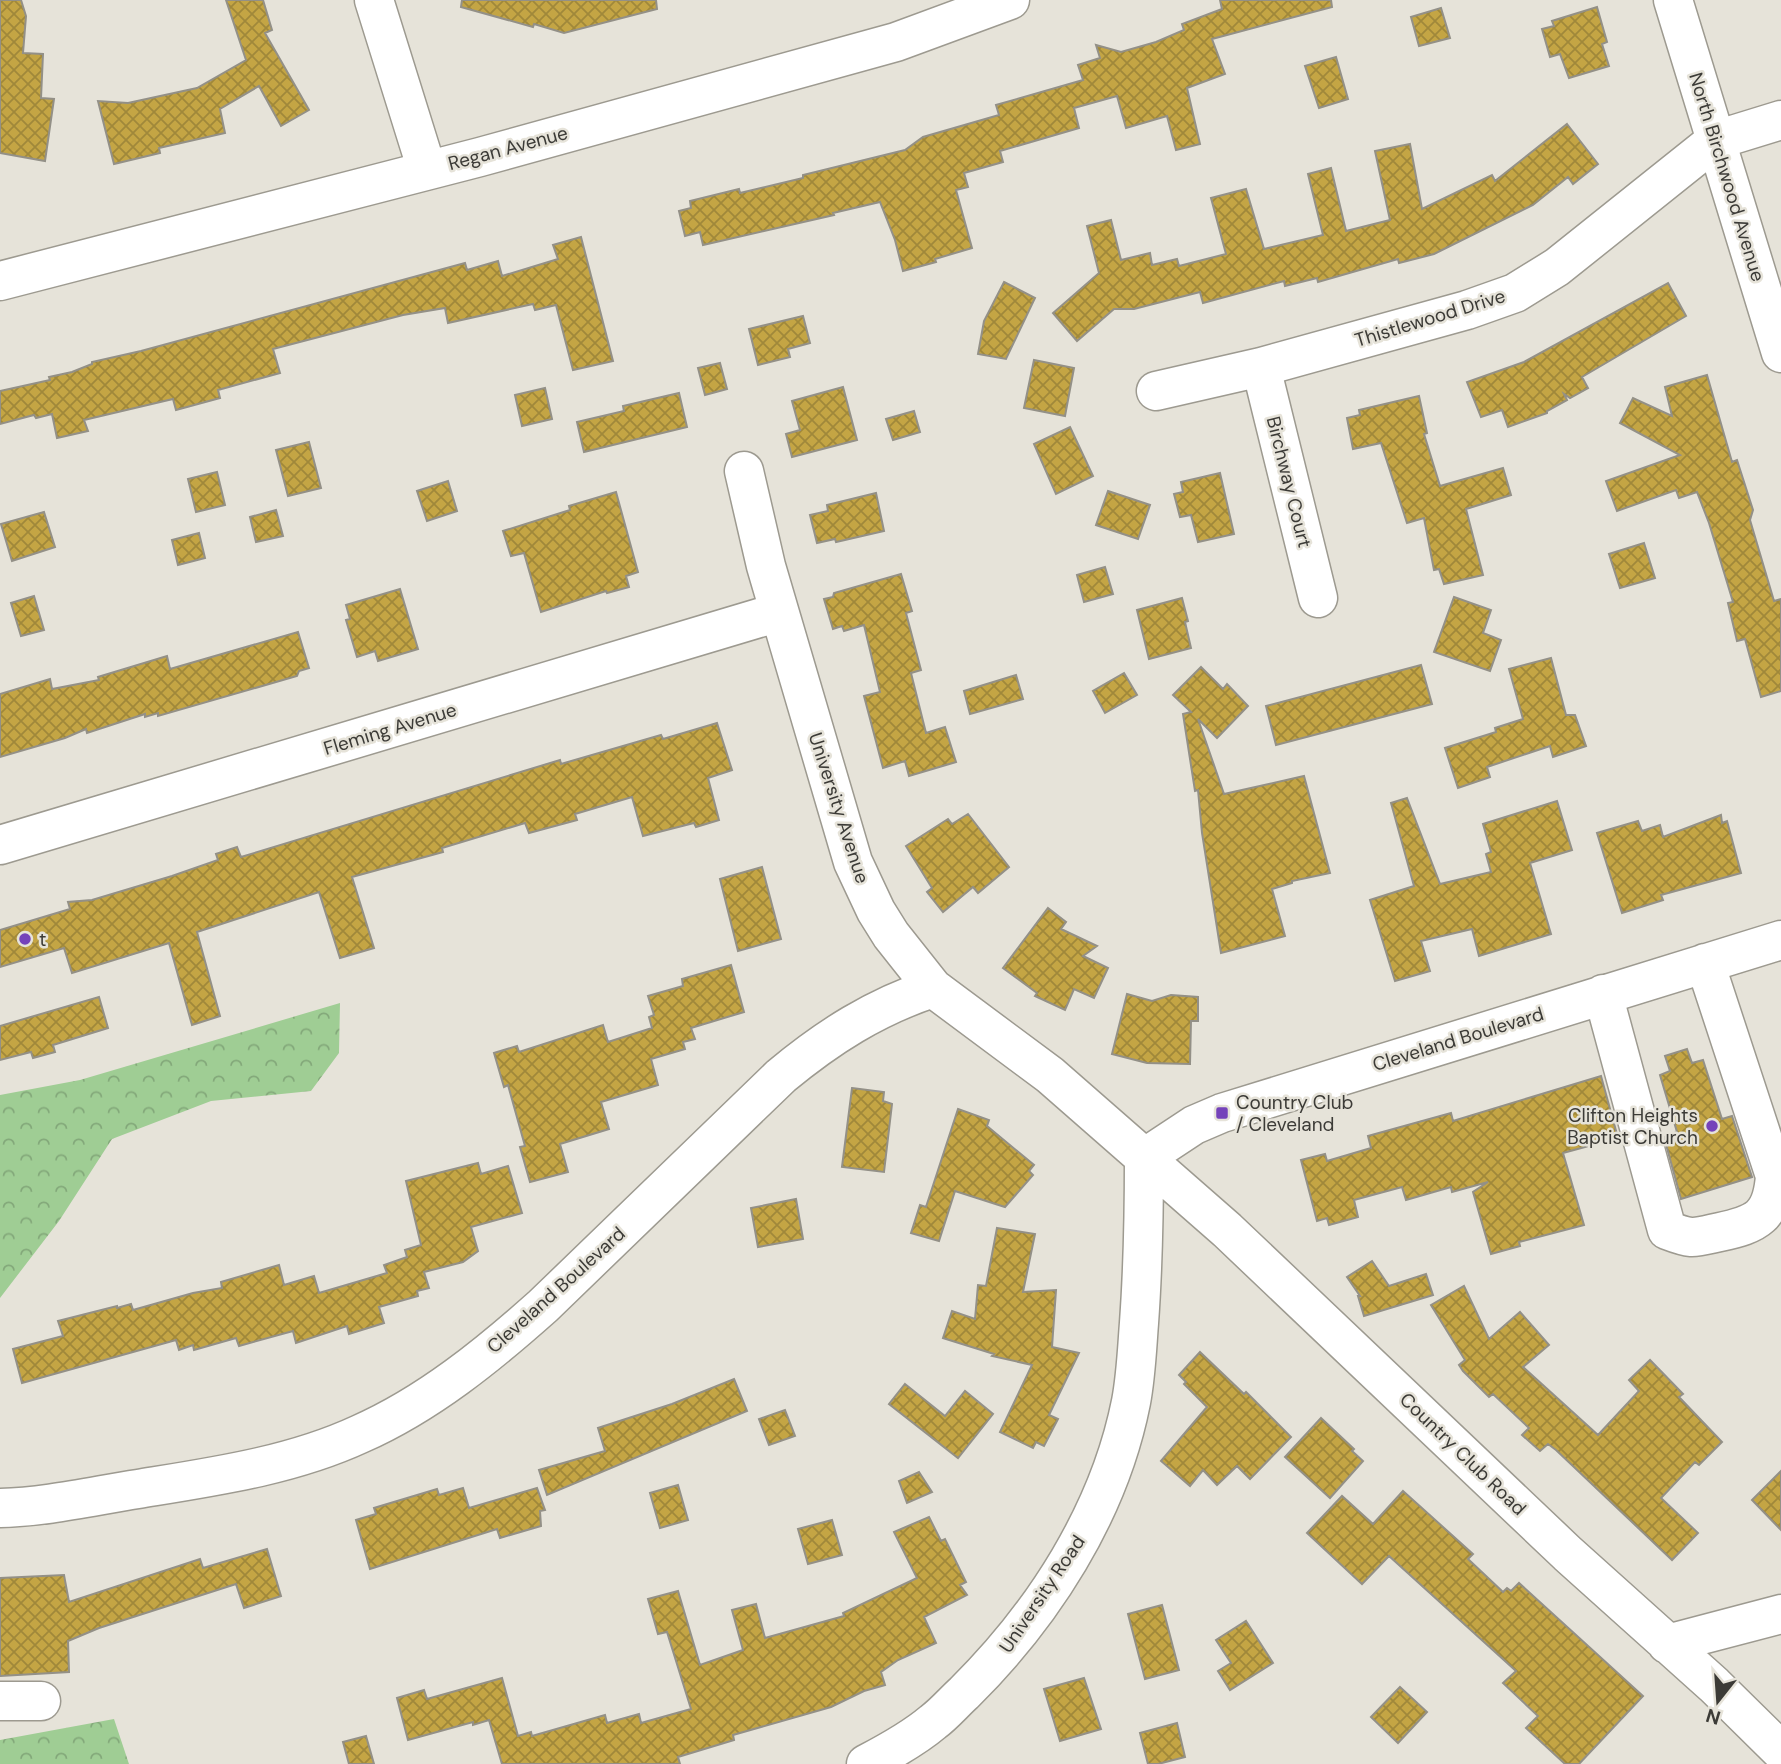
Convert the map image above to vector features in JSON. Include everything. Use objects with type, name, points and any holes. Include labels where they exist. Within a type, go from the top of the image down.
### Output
[{"type":"street","points":[[374,0],[427,170]]},
{"type":"street","name":"Regan Avenue","points":[[0,281],[427,170],[897,42],[1010,0]]},
{"type":"street","name":"North Birchwood Avenue","points":[[1673,0],[1781,353]]},
{"type":"street","name":"Thistlewood Drive","points":[[1156,391],[1261,367],[1467,310],[1515,293],[1557,267],[1716,140],[1781,120]]},
{"type":"street","name":"Birchway Court","points":[[1261,367],[1318,598]]},
{"type":"street","name":"University Avenue","points":[[744,471],[779,612],[853,862],[863,886],[891,935],[933,988],[1050,1075],[1144,1158]]},
{"type":"street","name":"Fleming Avenue","points":[[0,845],[779,612]]},
{"type":"street","name":"Cleveland Boulevard","points":[[1144,1158],[1194,1125],[1222,1113],[1781,940]]},
{"type":"street","points":[[1604,994],[1667,1230],[1689,1238],[1749,1226],[1764,1212],[1774,1196],[1775,1176],[1704,962]]},
{"type":"street","name":"Cleveland Boulevard","points":[[0,1508],[200,1479],[304,1456],[360,1434],[415,1406],[535,1314],[781,1076],[811,1051],[849,1025],[902,998],[933,988]]},
{"type":"street","name":"Country Club Road","points":[[1144,1158],[1227,1230],[1568,1555],[1714,1685],[1781,1751]]},
{"type":"street","name":"University Road","points":[[866,1764],[888,1753],[934,1722],[1000,1657],[1077,1545],[1109,1479],[1131,1404],[1136,1373],[1144,1158]]},
{"type":"street","points":[[1667,1644],[1781,1614]]},
{"type":"street","points":[[0,1701],[41,1701]]},
{"type":"green space","points":[[340,1003],[339,1053],[311,1091],[211,1101],[112,1139],[59,1221],[0,1298],[0,1095],[80,1080]]},
{"type":"green space","points":[[114,1719],[129,1764],[0,1764],[0,1740]]},
{"type":"building","points":[[0,0],[21,0],[26,16],[23,53],[43,54],[41,98],[54,99],[45,161],[0,153]]},
{"type":"building","points":[[226,0],[263,0],[272,30],[265,33],[309,110],[281,126],[259,86],[220,109],[225,133],[159,148],[160,153],[114,164],[98,101],[128,103],[197,88],[246,60]]},
{"type":"building","points":[[462,0],[656,0],[657,9],[564,33],[461,7]]},
{"type":"building","points":[[1220,0],[1331,0],[1332,7],[1212,39],[1225,74],[1187,88],[1200,144],[1176,150],[1167,116],[1126,128],[1117,96],[1074,108],[1079,128],[1000,151],[1003,162],[964,173],[968,187],[956,190],[972,248],[903,271],[895,240],[880,202],[703,245],[700,232],[685,236],[679,211],[691,208],[690,201],[739,189],[740,193],[905,150],[923,137],[999,115],[996,105],[1083,80],[1078,65],[1100,58],[1096,45],[1121,52],[1156,42],[1184,30],[1182,24],[1222,9]]},
{"type":"building","points":[[1597,7],[1607,42],[1602,44],[1609,66],[1569,78],[1560,54],[1550,57],[1542,29],[1554,26],[1552,21]]},
{"type":"building","points":[[1441,8],[1450,38],[1419,46],[1411,17]]},
{"type":"building","points":[[1336,57],[1348,99],[1319,108],[1305,66]]},
{"type":"building","points":[[1567,124],[1598,164],[1573,184],[1568,177],[1533,205],[1434,254],[1399,263],[1398,259],[1318,282],[1317,278],[1285,286],[1284,281],[1203,303],[1200,292],[1134,309],[1114,309],[1077,341],[1053,313],[1099,273],[1087,226],[1111,220],[1121,260],[1150,253],[1152,265],[1177,259],[1179,266],[1226,254],[1211,198],[1246,189],[1264,249],[1323,235],[1308,174],[1331,168],[1346,231],[1390,220],[1375,151],[1410,144],[1422,209],[1492,175],[1495,181]]},
{"type":"building","points":[[581,237],[613,361],[573,370],[556,305],[535,310],[533,304],[448,323],[445,308],[403,315],[273,349],[280,373],[218,390],[220,398],[176,410],[173,399],[84,420],[88,431],[57,438],[52,414],[36,418],[34,415],[0,424],[0,391],[50,380],[49,377],[72,372],[92,362],[465,263],[467,270],[498,261],[502,276],[558,259],[553,245]]},
{"type":"building","points":[[1004,282],[1035,298],[1006,359],[978,354],[984,321]]},
{"type":"building","points":[[1668,283],[1686,316],[1582,377],[1588,388],[1570,398],[1564,394],[1567,400],[1547,413],[1508,427],[1502,410],[1481,417],[1467,382],[1524,362]]},
{"type":"building","points":[[803,316],[810,343],[788,349],[790,357],[758,365],[749,329]]},
{"type":"building","points":[[1034,360],[1074,368],[1065,416],[1024,408]]},
{"type":"building","points":[[720,363],[727,389],[705,395],[698,368]]},
{"type":"building","points":[[1707,375],[1732,462],[1737,460],[1753,510],[1750,520],[1774,601],[1781,599],[1781,691],[1761,697],[1745,639],[1737,641],[1728,603],[1733,602],[1697,492],[1679,498],[1676,490],[1617,511],[1606,481],[1680,455],[1620,423],[1633,398],[1672,416],[1665,387]]},
{"type":"building","points":[[843,387],[857,440],[792,457],[786,434],[800,430],[792,401]]},
{"type":"building","points":[[545,388],[552,419],[522,426],[515,395]]},
{"type":"building","points":[[679,393],[687,427],[584,452],[577,422],[624,411],[623,406]]},
{"type":"building","points":[[1419,396],[1427,433],[1424,434],[1440,486],[1503,468],[1511,495],[1466,509],[1483,575],[1444,584],[1439,569],[1434,570],[1424,518],[1407,523],[1381,443],[1353,449],[1347,418],[1360,415],[1359,410]]},
{"type":"building","points":[[914,411],[920,432],[893,440],[886,419]]},
{"type":"building","points":[[1070,427],[1093,476],[1056,494],[1034,444]]},
{"type":"building","points":[[309,442],[321,488],[288,496],[276,450]]},
{"type":"building","points":[[217,472],[225,505],[196,512],[188,479]]},
{"type":"building","points":[[1220,473],[1234,534],[1198,542],[1191,515],[1180,517],[1174,494],[1183,492],[1181,482]]},
{"type":"building","points":[[448,481],[457,511],[427,521],[417,491]]},
{"type":"building","points":[[1108,491],[1150,505],[1138,539],[1096,525]]},
{"type":"building","points":[[616,492],[638,572],[626,576],[629,587],[607,593],[606,591],[541,612],[524,553],[511,556],[503,531]]},
{"type":"building","points":[[876,493],[884,531],[836,542],[835,539],[817,543],[810,515],[828,511],[827,505]]},
{"type":"building","points":[[276,510],[283,536],[256,542],[250,517]]},
{"type":"building","points":[[44,512],[55,547],[12,561],[1,524]]},
{"type":"building","points":[[199,533],[205,558],[178,565],[172,540]]},
{"type":"building","points":[[1644,543],[1655,578],[1620,588],[1609,554]]},
{"type":"building","points":[[1105,567],[1113,594],[1084,602],[1077,575]]},
{"type":"building","points":[[901,574],[912,611],[906,613],[921,670],[911,673],[926,733],[945,727],[956,762],[909,776],[905,761],[883,768],[864,696],[880,692],[864,625],[844,631],[842,626],[833,629],[824,599],[833,597],[834,593]]},
{"type":"building","points":[[400,589],[418,649],[378,661],[375,651],[357,657],[346,620],[350,619],[346,605]]},
{"type":"building","points":[[34,596],[44,630],[21,636],[11,603]]},
{"type":"building","points":[[1454,597],[1491,610],[1483,633],[1501,640],[1490,671],[1434,652]]},
{"type":"building","points":[[1182,598],[1191,648],[1149,659],[1137,610]]},
{"type":"building","points":[[298,632],[309,668],[299,671],[297,676],[158,716],[158,713],[145,717],[145,714],[87,733],[86,729],[0,757],[0,694],[50,679],[52,689],[99,680],[98,677],[167,656],[170,669]]},
{"type":"building","points":[[1551,658],[1566,715],[1575,715],[1586,746],[1553,757],[1550,746],[1487,767],[1490,777],[1458,788],[1445,748],[1496,732],[1495,728],[1523,719],[1509,669]]},
{"type":"building","points":[[1421,665],[1432,704],[1276,745],[1266,706]]},
{"type":"building","points":[[1201,667],[1223,689],[1227,684],[1248,706],[1217,738],[1198,719],[1224,794],[1304,776],[1330,873],[1292,881],[1272,889],[1285,936],[1221,953],[1198,790],[1195,791],[1183,714],[1191,712],[1173,695]]},
{"type":"building","points":[[1124,673],[1137,695],[1105,713],[1093,691]]},
{"type":"building","points":[[1016,675],[1023,699],[970,714],[964,691]]},
{"type":"building","points":[[717,723],[732,770],[708,778],[719,820],[696,827],[694,823],[643,836],[632,797],[575,814],[577,820],[529,833],[525,823],[442,848],[443,852],[352,877],[374,948],[340,958],[319,892],[197,932],[220,1016],[192,1025],[169,943],[72,973],[64,948],[0,967],[0,930],[70,909],[68,902],[92,900],[172,876],[218,860],[216,854],[237,847],[241,857],[560,760],[561,764],[661,735],[663,739]]},
{"type":"building","points":[[1407,798],[1440,884],[1491,872],[1486,854],[1491,852],[1483,824],[1557,801],[1572,850],[1530,863],[1551,934],[1479,956],[1472,929],[1421,941],[1430,971],[1395,981],[1370,900],[1414,886],[1391,803]]},
{"type":"building","points":[[968,814],[1009,867],[978,893],[973,887],[943,912],[927,892],[932,888],[906,846],[948,819],[952,824]]},
{"type":"building","points":[[1721,815],[1722,823],[1727,821],[1741,873],[1661,895],[1663,900],[1622,913],[1597,833],[1638,821],[1642,831],[1660,825],[1663,837]]},
{"type":"building","points":[[762,867],[781,939],[738,951],[720,879]]},
{"type":"building","points":[[1048,908],[1066,922],[1061,929],[1097,946],[1083,956],[1108,968],[1094,998],[1074,989],[1065,1010],[1035,996],[1037,993],[1003,968]]},
{"type":"building","points":[[731,965],[744,1012],[691,1028],[695,1039],[683,1042],[685,1049],[651,1059],[658,1085],[601,1102],[609,1129],[560,1144],[568,1172],[530,1182],[520,1147],[525,1146],[508,1085],[504,1087],[494,1053],[517,1046],[519,1052],[603,1025],[608,1042],[652,1028],[649,1017],[654,1015],[648,996],[683,986],[682,979]]},
{"type":"building","points":[[1127,994],[1152,1001],[1171,995],[1198,997],[1198,1021],[1191,1021],[1190,1064],[1147,1063],[1112,1054]]},
{"type":"building","points":[[99,997],[108,1028],[53,1045],[55,1052],[33,1058],[31,1052],[0,1060],[0,1026]]},
{"type":"building","name":"Clifton Heights Baptist Church","points":[[1687,1049],[1692,1063],[1703,1060],[1722,1119],[1732,1116],[1752,1177],[1681,1199],[1664,1137],[1677,1132],[1660,1075],[1670,1071],[1665,1056]]},
{"type":"building","points":[[1601,1076],[1618,1138],[1563,1153],[1584,1225],[1519,1242],[1520,1246],[1491,1254],[1473,1192],[1488,1182],[1452,1192],[1451,1187],[1406,1200],[1402,1187],[1354,1200],[1358,1217],[1329,1225],[1327,1218],[1317,1221],[1301,1160],[1325,1154],[1327,1161],[1371,1148],[1368,1136],[1451,1113],[1453,1121]]},
{"type":"building","points":[[852,1088],[884,1092],[883,1101],[892,1104],[884,1172],[842,1167]]},
{"type":"building","points":[[958,1109],[989,1120],[987,1126],[1034,1165],[1029,1171],[1033,1175],[1005,1207],[955,1191],[939,1241],[911,1233],[920,1205],[926,1207]]},
{"type":"building","points":[[478,1163],[481,1174],[508,1166],[522,1213],[471,1227],[478,1251],[463,1262],[424,1272],[429,1288],[417,1291],[418,1296],[379,1307],[384,1323],[349,1334],[347,1326],[296,1343],[293,1331],[239,1346],[236,1338],[194,1350],[193,1345],[179,1350],[176,1340],[22,1383],[13,1349],[63,1336],[58,1321],[117,1306],[131,1304],[133,1310],[193,1293],[222,1288],[221,1282],[279,1265],[284,1285],[314,1276],[319,1293],[387,1273],[384,1265],[407,1257],[405,1250],[421,1245],[406,1181]]},
{"type":"building","points":[[796,1199],[803,1239],[758,1247],[751,1208]]},
{"type":"building","points":[[997,1228],[1035,1234],[1023,1292],[1056,1290],[1052,1347],[1079,1353],[1049,1415],[1058,1419],[1044,1446],[1036,1442],[1033,1448],[1000,1432],[1032,1365],[992,1356],[994,1354],[943,1338],[952,1311],[975,1319],[978,1285],[986,1286]]},
{"type":"building","points":[[1372,1261],[1389,1286],[1426,1274],[1433,1295],[1364,1316],[1360,1296],[1347,1277]]},
{"type":"building","points":[[1464,1286],[1489,1339],[1520,1312],[1549,1345],[1523,1367],[1598,1435],[1639,1391],[1629,1380],[1650,1360],[1683,1394],[1679,1397],[1722,1442],[1699,1465],[1695,1462],[1661,1498],[1698,1533],[1672,1560],[1556,1450],[1548,1444],[1540,1451],[1522,1435],[1529,1428],[1493,1394],[1489,1397],[1463,1371],[1459,1365],[1465,1360],[1431,1305]]},
{"type":"building","points":[[1200,1352],[1244,1394],[1246,1392],[1291,1437],[1250,1479],[1237,1466],[1217,1485],[1203,1470],[1190,1486],[1161,1461],[1207,1407],[1184,1384],[1186,1382],[1179,1375]]},
{"type":"building","points":[[734,1379],[747,1411],[547,1495],[539,1470],[605,1451],[598,1428],[672,1404]]},
{"type":"building","points":[[905,1384],[945,1416],[965,1391],[993,1414],[958,1458],[889,1404]]},
{"type":"building","points":[[785,1410],[795,1436],[769,1445],[759,1419]]},
{"type":"building","points":[[1321,1418],[1363,1461],[1330,1498],[1285,1457]]},
{"type":"building","points":[[1781,1471],[1781,1530],[1752,1500]]},
{"type":"building","points":[[919,1472],[932,1492],[907,1503],[899,1481]]},
{"type":"building","points":[[678,1485],[688,1520],[660,1528],[650,1493]]},
{"type":"building","points":[[463,1488],[469,1508],[537,1488],[545,1510],[540,1511],[541,1526],[500,1538],[497,1529],[370,1569],[356,1520],[376,1514],[374,1508],[437,1489],[439,1495]]},
{"type":"building","points":[[1403,1491],[1473,1554],[1468,1559],[1503,1592],[1507,1588],[1511,1591],[1519,1583],[1643,1696],[1579,1764],[1565,1764],[1526,1728],[1538,1716],[1503,1683],[1516,1671],[1389,1556],[1362,1584],[1307,1533],[1342,1496],[1373,1524]]},
{"type":"building","points":[[929,1517],[941,1541],[945,1539],[966,1582],[960,1585],[967,1595],[924,1617],[936,1643],[898,1660],[881,1672],[885,1685],[864,1691],[831,1707],[733,1735],[734,1740],[678,1757],[680,1764],[502,1764],[489,1720],[408,1740],[397,1698],[424,1690],[427,1699],[502,1678],[518,1736],[531,1732],[532,1736],[605,1715],[607,1723],[639,1714],[641,1723],[691,1709],[667,1632],[658,1634],[648,1599],[678,1591],[700,1665],[743,1650],[732,1610],[756,1604],[765,1638],[844,1616],[843,1613],[917,1578],[894,1532]]},
{"type":"building","points":[[832,1520],[842,1555],[808,1564],[798,1529]]},
{"type":"building","points":[[267,1549],[281,1596],[244,1608],[236,1584],[99,1628],[68,1641],[69,1672],[0,1676],[0,1578],[64,1575],[69,1602],[200,1559],[203,1568]]},
{"type":"building","points":[[1162,1605],[1179,1670],[1145,1679],[1128,1614]]},
{"type":"building","points":[[1246,1621],[1273,1663],[1230,1690],[1218,1671],[1231,1663],[1216,1640]]},
{"type":"building","points":[[1084,1678],[1101,1729],[1060,1741],[1044,1689]]},
{"type":"building","points":[[1400,1687],[1427,1712],[1398,1743],[1371,1717]]},
{"type":"building","points":[[1177,1723],[1185,1757],[1148,1764],[1140,1733]]},
{"type":"building","points":[[366,1736],[374,1764],[349,1764],[343,1742]]},
{"type":"place","name":"t","points":[[25,939]]},
{"type":"place","name":"Country Club / Cleveland","points":[[1222,1113]]},
{"type":"place","name":"Clifton Heights Baptist Church","points":[[1712,1126]]}]
